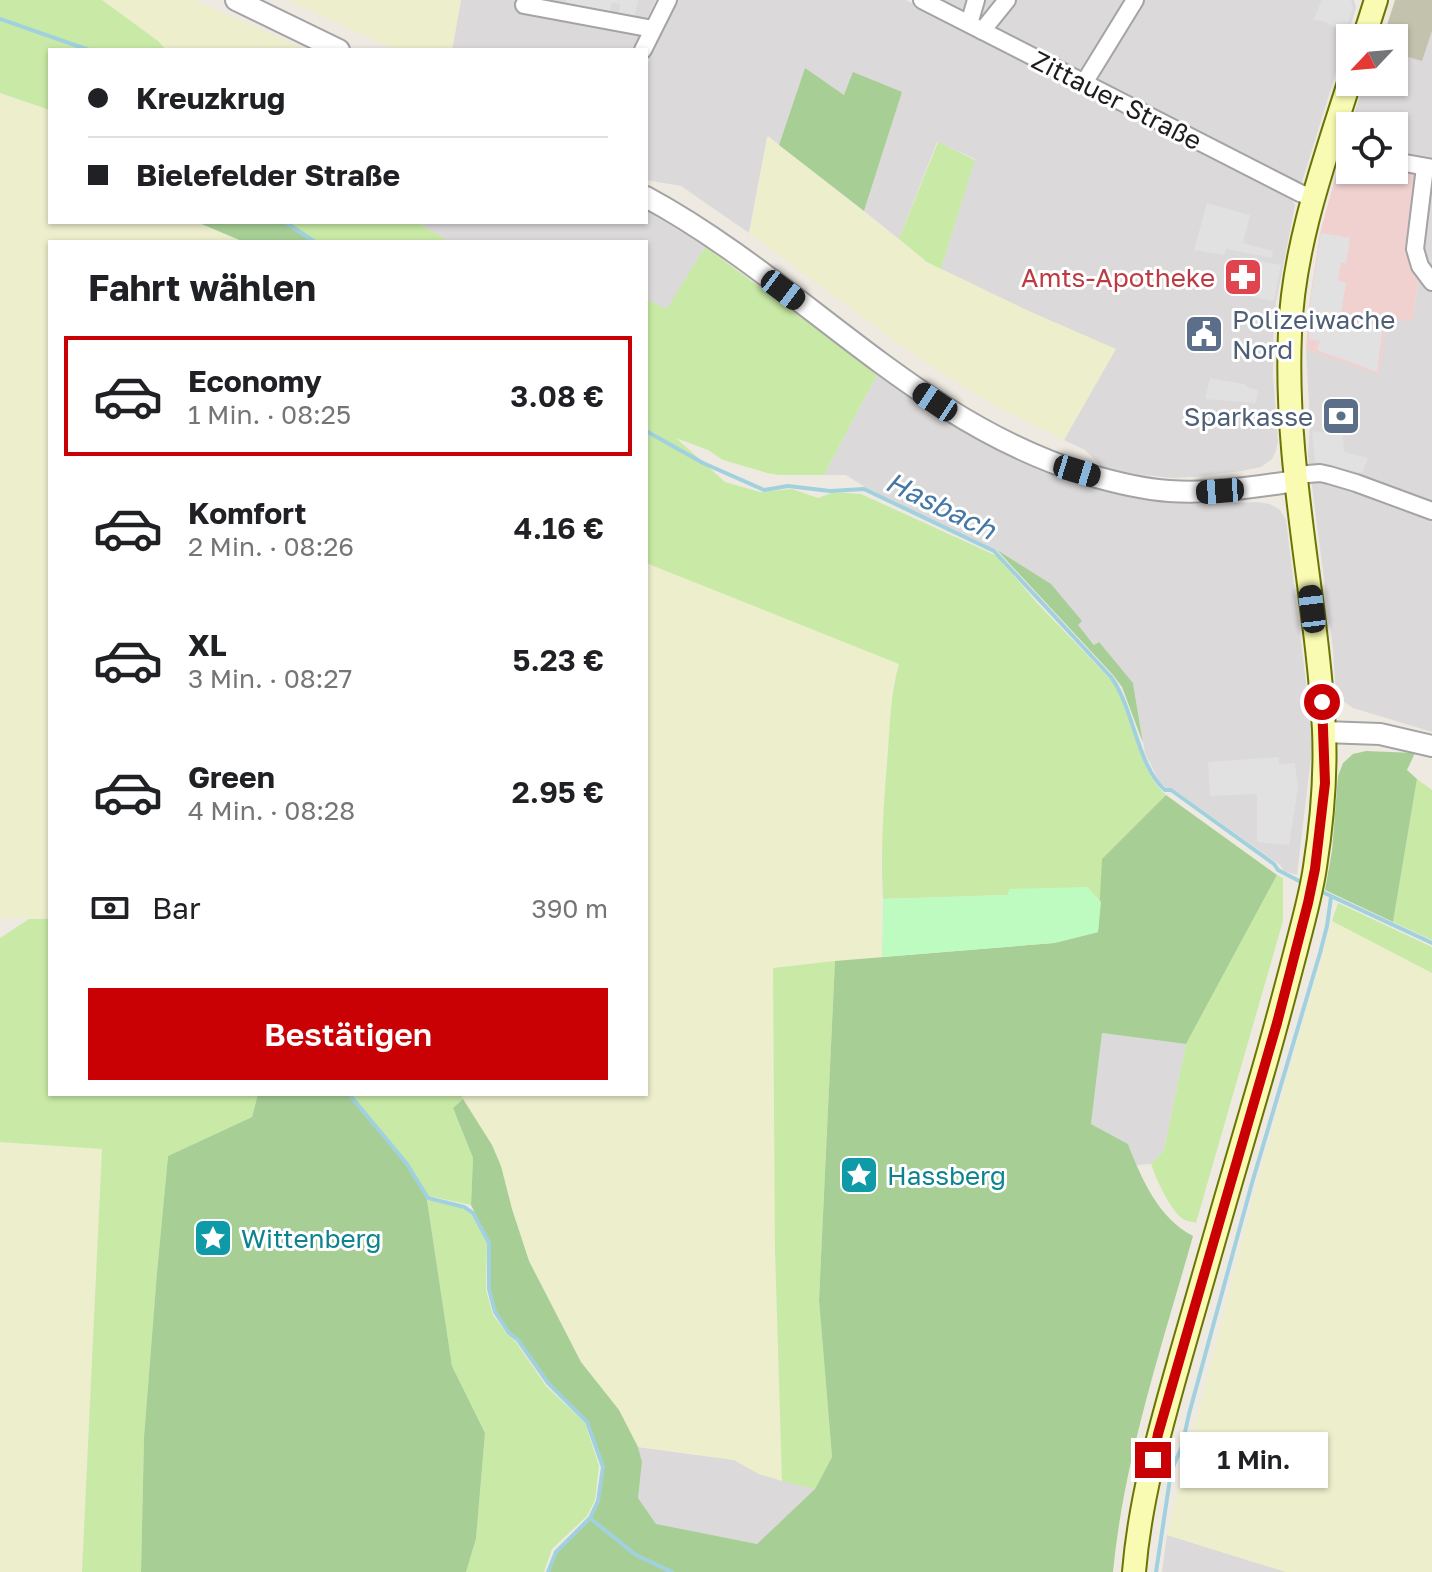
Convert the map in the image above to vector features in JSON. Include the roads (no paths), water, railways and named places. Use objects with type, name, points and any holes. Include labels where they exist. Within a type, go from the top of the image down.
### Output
[{"type":"main road","points":[[1368,24],[1376,0]]},
{"type":"main road","points":[[1134,1572],[1137,1539],[1158,1434],[1277,1023],[1312,886],[1325,783],[1324,732],[1296,478],[1289,379],[1290,327],[1313,198],[1336,154]]},
{"type":"street","points":[[236,0],[335,48]]},
{"type":"street","points":[[644,48],[668,0]]},
{"type":"street","name":"Zittauer Straße","points":[[922,0],[1313,198]]},
{"type":"street","points":[[976,0],[976,28]]},
{"type":"street","points":[[976,28],[1007,0]]},
{"type":"street","points":[[1084,83],[1135,0]]},
{"type":"street","points":[[524,5],[653,29]]},
{"type":"street","points":[[1408,164],[1428,168],[1415,249],[1420,266],[1432,282]]},
{"type":"street","points":[[648,198],[724,246],[954,414],[1057,465],[1135,486],[1167,491],[1220,491],[1320,473],[1432,511]]},
{"type":"street","points":[[1324,732],[1380,734],[1432,746]]},
{"type":"waterway","name":"Hasbach","points":[[0,19],[83,48]]},
{"type":"waterway","name":"Hasbach","points":[[288,224],[312,240]]},
{"type":"waterway","name":"Hasbach","points":[[648,432],[703,463],[764,490],[788,486],[830,491],[864,489],[994,551],[1111,677],[1125,704],[1148,767],[1165,790],[1171,790],[1274,864],[1278,870],[1303,883]]},
{"type":"waterway","points":[[1318,890],[1432,943]]},
{"type":"waterway","points":[[1156,1572],[1171,1472],[1182,1446],[1252,1183],[1320,953],[1331,897]]},
{"type":"waterway","points":[[351,1096],[407,1164],[428,1198],[464,1207],[473,1213],[489,1243],[489,1289],[495,1312],[548,1383],[587,1422],[603,1467],[598,1501],[590,1518],[556,1552],[548,1572]]},
{"type":"waterway","points":[[591,1519],[636,1555],[672,1572]]},
{"type":"place","name":"Amts-Apotheke","points":[[1243,277]]},
{"type":"place","name":"Polizeiwache Nord","points":[[1204,334]]},
{"type":"place","name":"Sparkasse","points":[[1341,416]]},
{"type":"place","name":"Hassberg","points":[[859,1175]]},
{"type":"place","name":"Wittenberg","points":[[213,1238]]}]
